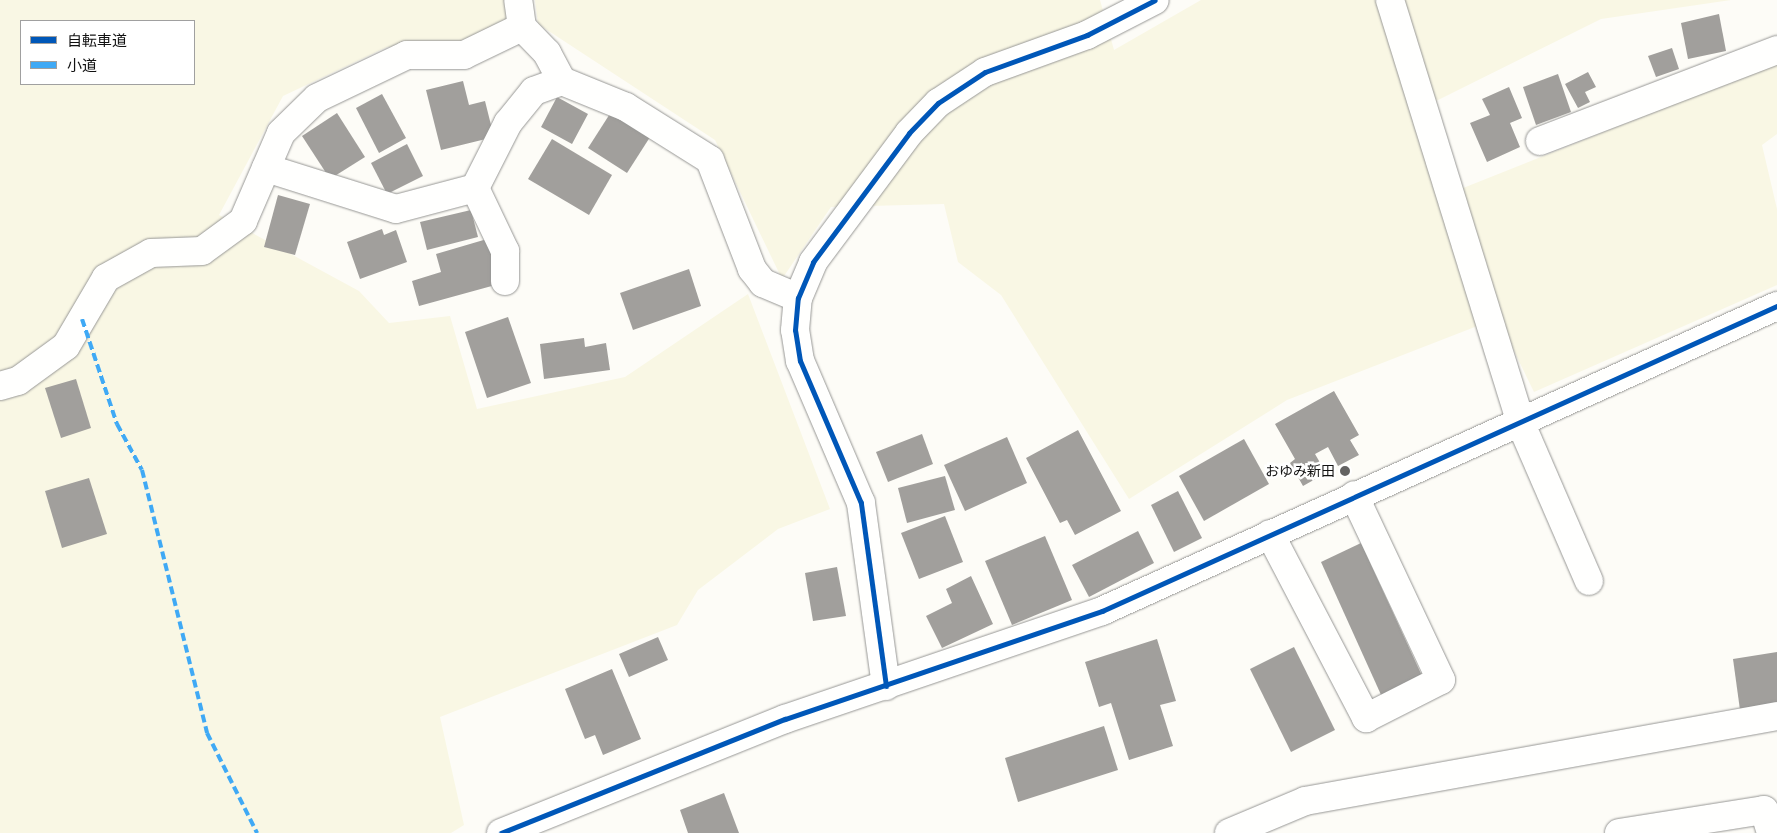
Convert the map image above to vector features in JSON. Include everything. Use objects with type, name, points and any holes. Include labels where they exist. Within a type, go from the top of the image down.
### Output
[{"type":"street","points":[[518,0],[522,27],[547,53],[562,81],[626,107],[710,160],[752,269],[763,283],[798,298]]},
{"type":"street","points":[[886,686],[861,503],[800,361],[795,330],[798,298],[813,262],[866,197],[909,133],[938,103],[985,72],[1087,35],[1155,0]]},
{"type":"street","points":[[1390,0],[1521,424],[1589,581]]},
{"type":"street","points":[[0,386],[18,381],[66,346],[106,278],[151,253],[202,251],[243,221],[281,133],[318,98],[407,55],[464,55],[522,27]]},
{"type":"street","points":[[1540,141],[1777,50]]},
{"type":"street","points":[[266,168],[396,209],[475,188],[508,123],[534,91],[562,81]]},
{"type":"street","points":[[475,188],[505,251],[505,281]]},
{"type":"street","points":[[507,832],[785,719],[1102,611],[1354,495],[1521,424],[1777,306]]},
{"type":"street","points":[[1270,534],[1366,718],[1441,680],[1354,495]]},
{"type":"street","points":[[1229,833],[1304,801],[1777,716]]},
{"type":"street","points":[[1619,833],[1771,817]]},
{"type":"shaded area","points":[[0,0],[508,0],[511,20],[461,44],[387,47],[283,96],[219,215],[359,291],[389,323],[450,316],[477,409],[625,377],[748,294],[830,509],[778,529],[698,590],[677,625],[440,717],[464,825],[451,833],[0,833]]},
{"type":"shaded area","points":[[535,0],[1100,0],[1114,50],[1201,0],[1731,0],[1601,19],[1412,113],[1438,198],[1777,63],[1777,134],[1762,145],[1777,209],[1777,285],[1534,392],[1498,318],[1287,400],[1129,499],[1001,295],[958,262],[944,204],[831,207],[782,279],[715,140],[538,24]]},
{"type":"building","points":[[1719,14],[1726,51],[1688,59],[1681,23]]},
{"type":"building","points":[[1672,48],[1679,69],[1656,77],[1648,56]]},
{"type":"building","points":[[1588,72],[1596,87],[1585,92],[1590,102],[1578,108],[1565,84]]},
{"type":"building","points":[[1558,74],[1571,112],[1536,125],[1523,87]]},
{"type":"building","points":[[463,81],[469,105],[485,101],[494,137],[441,150],[426,90]]},
{"type":"building","points":[[1509,87],[1522,118],[1510,123],[1520,147],[1487,162],[1470,123],[1490,115],[1482,99]]},
{"type":"building","points":[[382,94],[406,138],[379,153],[356,108]]},
{"type":"building","points":[[557,97],[588,114],[572,144],[541,127]]},
{"type":"building","points":[[613,109],[652,134],[627,173],[588,148]]},
{"type":"building","points":[[337,113],[365,157],[330,179],[302,136]]},
{"type":"building","points":[[552,139],[612,175],[589,215],[528,179]]},
{"type":"building","points":[[407,144],[423,176],[387,194],[371,163]]},
{"type":"building","points":[[278,195],[310,204],[295,255],[264,247]]},
{"type":"building","points":[[471,210],[478,237],[427,250],[420,222]]},
{"type":"building","points":[[382,229],[384,235],[396,230],[407,262],[360,279],[347,242]]},
{"type":"building","points":[[487,239],[499,284],[419,306],[412,281],[441,272],[436,254]]},
{"type":"building","points":[[689,269],[701,306],[633,330],[620,293]]},
{"type":"building","points":[[508,317],[531,383],[487,398],[465,332]]},
{"type":"building","points":[[584,338],[585,347],[606,343],[610,370],[544,379],[540,344]]},
{"type":"building","points":[[76,379],[91,428],[61,438],[45,388]]},
{"type":"building","points":[[1334,391],[1359,435],[1350,440],[1359,455],[1338,466],[1328,447],[1315,454],[1326,473],[1303,486],[1290,463],[1295,459],[1275,424]]},
{"type":"building","points":[[1078,430],[1121,511],[1075,535],[1067,520],[1060,523],[1026,458]]},
{"type":"building","points":[[922,434],[933,464],[888,482],[876,452]]},
{"type":"building","points":[[1007,437],[1027,483],[965,511],[944,465]]},
{"type":"building","points":[[1244,439],[1269,484],[1204,521],[1179,476]]},
{"type":"building","points":[[945,476],[955,510],[907,523],[898,488]]},
{"type":"building","points":[[89,478],[107,534],[62,548],[45,491]]},
{"type":"building","points":[[1178,491],[1202,538],[1174,552],[1151,505]]},
{"type":"building","points":[[945,516],[963,562],[919,579],[901,533]]},
{"type":"building","points":[[1138,531],[1154,563],[1089,597],[1072,565]]},
{"type":"building","points":[[1045,536],[1072,600],[1012,625],[985,561]]},
{"type":"building","points":[[1361,543],[1423,678],[1382,697],[1321,562]]},
{"type":"building","points":[[837,567],[846,616],[813,621],[805,573]]},
{"type":"building","points":[[971,576],[993,624],[942,648],[926,616],[952,603],[946,589]]},
{"type":"building","points":[[658,637],[668,660],[629,677],[619,654]]},
{"type":"building","points":[[1157,639],[1176,701],[1160,705],[1173,746],[1129,760],[1111,703],[1099,707],[1085,662]]},
{"type":"building","points":[[1294,647],[1335,730],[1291,752],[1250,669]]},
{"type":"building","points":[[1777,652],[1777,704],[1740,710],[1733,659]]},
{"type":"building","points":[[612,669],[641,739],[603,755],[595,735],[585,739],[565,689]]},
{"type":"building","points":[[1104,726],[1118,770],[1018,802],[1005,758]]},
{"type":"building","points":[[724,793],[739,833],[688,833],[680,810]]},
{"type":"marked path","points":[[82,319],[117,424],[142,470],[207,733],[257,833]]},
{"type":"cycle path","points":[[886,686],[861,503],[800,361],[795,330],[798,298],[813,262],[909,133],[938,103],[985,72],[1087,35],[1155,0]]},
{"type":"cycle path","points":[[501,833],[785,719],[1102,611],[1777,306]]},
{"type":"place","name":"おゆみ新田","points":[[1345,471]]}]
